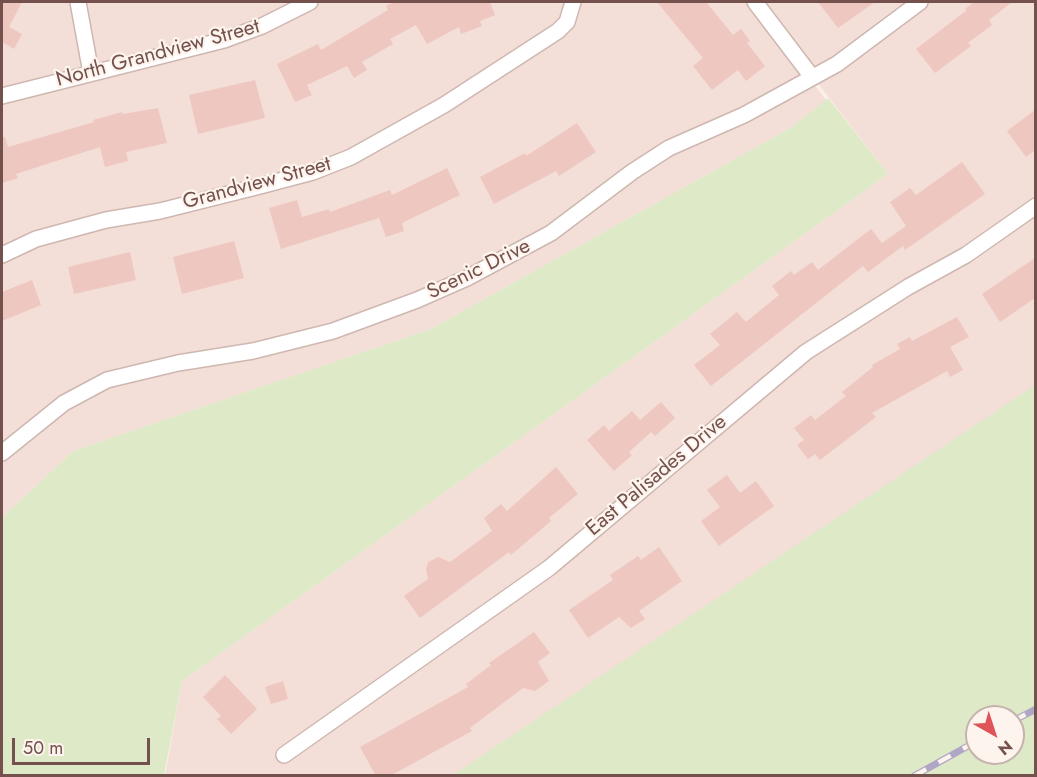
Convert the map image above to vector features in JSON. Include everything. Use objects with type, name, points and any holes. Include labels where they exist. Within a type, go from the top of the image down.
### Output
[{"type":"street","points":[[78,2],[91,73]]},
{"type":"street","name":"North Grandview Street","points":[[2,96],[224,40],[262,26],[310,2]]},
{"type":"street","name":"Grandview Street","points":[[2,255],[36,239],[106,220],[160,211],[260,186],[313,172],[351,157],[444,105],[558,31],[567,22],[573,2]]},
{"type":"street","points":[[755,2],[812,77]]},
{"type":"street","name":"Scenic Drive","points":[[2,453],[64,403],[107,380],[177,363],[253,351],[333,331],[417,300],[467,278],[551,233],[632,172],[669,148],[744,114],[837,64],[920,2]]},
{"type":"street","name":"East Palisades Drive","points":[[284,755],[464,631],[549,568],[806,352],[868,311],[966,255],[1035,206]]},
{"type":"shaded area","points":[[2,2],[751,2],[826,100],[792,127],[431,329],[73,451],[2,518]]},
{"type":"shaded area","points":[[755,2],[1035,2],[1035,387],[457,775],[165,776],[182,681],[888,174]]},
{"type":"green space","points":[[828,98],[888,174],[182,681],[164,775],[2,775],[2,518],[73,451],[431,329],[792,127]]},
{"type":"green space","points":[[1035,385],[1035,775],[453,775]]},
{"type":"building","points":[[2,2],[22,2],[9,27],[22,34],[14,49],[2,42]]},
{"type":"building","points":[[394,2],[490,2],[495,15],[480,21],[482,26],[461,34],[459,27],[427,44],[416,25],[390,39],[393,44],[362,62],[367,70],[354,78],[347,66],[307,85],[312,95],[295,102],[277,64],[318,44],[321,50],[388,10],[386,6]]},
{"type":"building","points":[[657,2],[706,2],[733,35],[741,29],[750,41],[747,43],[765,66],[746,81],[738,70],[712,90],[693,66],[703,58]]},
{"type":"building","points":[[818,2],[875,2],[838,28]]},
{"type":"building","points":[[974,2],[1012,2],[989,20],[992,25],[968,43],[971,46],[935,73],[916,49],[967,10],[965,9]]},
{"type":"building","points":[[255,80],[265,118],[198,134],[189,95]]},
{"type":"building","points":[[158,108],[167,143],[126,152],[128,161],[105,167],[100,147],[16,174],[18,178],[2,183],[2,137],[5,137],[8,147],[122,112],[123,114]]},
{"type":"building","points":[[1035,110],[1035,150],[1026,157],[1007,131]]},
{"type":"building","points":[[577,123],[596,152],[559,176],[556,171],[494,204],[480,177],[525,153],[526,156]]},
{"type":"building","points":[[962,162],[985,194],[905,250],[903,246],[868,272],[863,266],[711,386],[694,365],[720,345],[710,334],[737,312],[746,322],[779,295],[772,286],[791,271],[794,275],[812,262],[818,270],[871,229],[882,243],[906,226],[890,202],[910,188],[916,195]]},
{"type":"building","points":[[447,168],[460,195],[402,223],[404,231],[386,237],[379,218],[281,249],[269,208],[297,200],[302,217],[329,209],[330,212],[390,190],[392,195]]},
{"type":"building","points":[[234,241],[244,278],[182,294],[173,257]]},
{"type":"building","points":[[130,252],[136,280],[74,294],[68,267]]},
{"type":"building","points":[[1035,258],[1035,298],[1000,322],[982,294]]},
{"type":"building","points":[[32,280],[41,305],[2,321],[2,292]]},
{"type":"building","points":[[957,317],[969,337],[950,347],[963,370],[950,377],[947,371],[872,413],[876,417],[820,460],[815,454],[808,459],[797,445],[804,440],[794,428],[811,415],[815,420],[846,396],[842,392],[873,367],[872,365],[900,349],[897,344],[910,337],[912,341]]},
{"type":"building","points":[[661,402],[675,418],[655,436],[651,432],[629,452],[632,455],[614,471],[587,440],[604,425],[609,431],[632,411],[640,420]]},
{"type":"building","points":[[556,467],[578,494],[511,555],[509,552],[420,618],[404,596],[428,579],[426,570],[428,562],[438,557],[450,562],[492,531],[484,518],[501,504],[507,511]]},
{"type":"building","points":[[727,475],[740,493],[756,481],[774,506],[719,546],[701,521],[720,507],[707,490]]},
{"type":"building","points":[[659,547],[682,581],[639,611],[645,619],[631,628],[619,617],[588,638],[569,610],[613,580],[610,575],[638,556],[641,560]]},
{"type":"building","points":[[534,632],[550,653],[538,662],[549,681],[535,691],[523,688],[470,728],[472,731],[390,776],[376,776],[360,747],[468,687],[466,684],[491,665],[489,663]]},
{"type":"building","points":[[225,675],[257,709],[231,734],[217,719],[221,716],[203,697]]},
{"type":"building","points":[[283,681],[288,699],[271,704],[265,687]]},
{"type":"railway","points":[[1025,715],[1036,709]]},
{"type":"railway","points":[[914,776],[965,748]]}]
